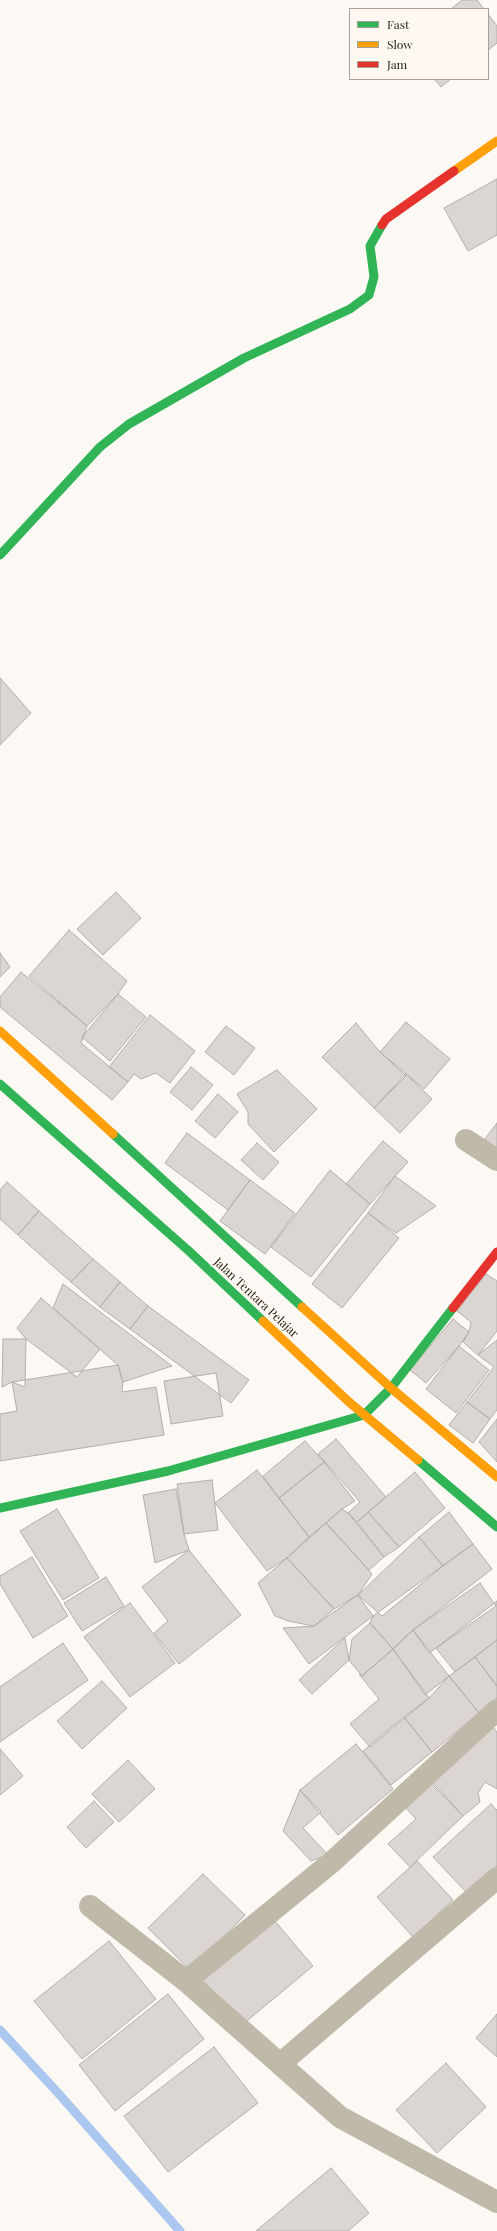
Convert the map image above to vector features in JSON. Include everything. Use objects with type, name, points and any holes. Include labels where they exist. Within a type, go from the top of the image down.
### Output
[{"type":"street","points":[[0,555],[100,447],[129,424],[244,358],[350,309],[369,295],[374,278],[370,246],[386,219],[497,141]]},
{"type":"street","points":[[0,1031],[391,1388],[497,1477]]},
{"type":"street","name":"Jalan Tentara Pelajar","points":[[0,1084],[190,1252],[364,1415],[497,1527]]},
{"type":"street","points":[[466,1140],[497,1160]]},
{"type":"street","points":[[0,1508],[168,1471],[364,1415],[391,1388],[497,1252]]},
{"type":"street","points":[[186,1981],[332,1862],[497,1710]]},
{"type":"street","points":[[280,2064],[497,1878]]},
{"type":"street","points":[[90,1906],[186,1981],[340,2117],[497,2202]]},
{"type":"building","points":[[462,0],[477,0],[483,8],[452,8]]},
{"type":"building","points":[[489,15],[497,26],[497,43],[489,49]]},
{"type":"building","points":[[435,80],[450,80],[441,87]]},
{"type":"building","points":[[497,179],[497,235],[468,251],[444,208]]},
{"type":"building","points":[[0,678],[31,713],[0,745]]},
{"type":"building","points":[[116,892],[141,918],[103,955],[77,929]]},
{"type":"building","points":[[69,930],[127,981],[118,994],[87,1026],[29,976]]},
{"type":"building","points":[[0,953],[10,967],[0,977]]},
{"type":"building","points":[[21,972],[87,1026],[81,1043],[128,1082],[112,1100],[0,1007],[0,997]]},
{"type":"building","points":[[118,994],[146,1017],[110,1061],[82,1037]]},
{"type":"building","points":[[150,1015],[195,1051],[170,1083],[156,1073],[141,1079],[134,1074],[128,1082],[109,1067]]},
{"type":"building","points":[[406,1022],[450,1059],[424,1089],[380,1052]]},
{"type":"building","points":[[356,1023],[380,1052],[406,1076],[374,1108],[322,1057]]},
{"type":"building","points":[[226,1026],[255,1048],[234,1075],[205,1052]]},
{"type":"building","points":[[191,1067],[213,1085],[192,1110],[170,1092]]},
{"type":"building","points":[[277,1070],[317,1109],[274,1152],[248,1124],[248,1112],[237,1094]]},
{"type":"building","points":[[406,1074],[432,1099],[400,1133],[374,1108]]},
{"type":"building","points":[[218,1094],[238,1112],[215,1138],[195,1121]]},
{"type":"building","points":[[497,1123],[497,1149],[485,1139]]},
{"type":"building","points":[[187,1133],[250,1180],[228,1210],[165,1163]]},
{"type":"building","points":[[383,1141],[408,1162],[370,1204],[346,1184]]},
{"type":"building","points":[[257,1143],[279,1162],[263,1180],[241,1160]]},
{"type":"building","points":[[330,1170],[370,1204],[311,1277],[271,1247]]},
{"type":"building","points":[[395,1176],[436,1206],[396,1233],[368,1213]]},
{"type":"building","points":[[250,1180],[295,1213],[265,1254],[220,1221]]},
{"type":"building","points":[[7,1182],[39,1211],[18,1235],[0,1219],[0,1190]]},
{"type":"building","points":[[39,1211],[93,1259],[71,1282],[18,1235]]},
{"type":"building","points":[[368,1213],[399,1238],[342,1308],[312,1284]]},
{"type":"building","points":[[93,1259],[120,1282],[100,1307],[71,1282]]},
{"type":"building","points":[[486,1274],[497,1281],[497,1331],[478,1355],[463,1342],[469,1332],[471,1322],[457,1311]]},
{"type":"building","points":[[120,1282],[148,1306],[130,1329],[100,1307]]},
{"type":"building","points":[[63,1284],[172,1366],[123,1382],[118,1365],[53,1308]]},
{"type":"building","points":[[41,1298],[100,1349],[77,1377],[26,1339],[17,1328]]},
{"type":"building","points":[[148,1306],[249,1380],[231,1403],[130,1329]]},
{"type":"building","points":[[453,1319],[469,1332],[459,1346],[426,1383],[410,1370]]},
{"type":"building","points":[[3,1339],[26,1339],[25,1387],[12,1382],[2,1387]]},
{"type":"building","points":[[497,1340],[497,1410],[490,1419],[467,1402],[494,1367],[478,1355]]},
{"type":"building","points":[[459,1346],[489,1370],[456,1413],[426,1389]]},
{"type":"building","points":[[118,1365],[123,1382],[122,1392],[156,1387],[164,1435],[0,1461],[0,1414],[17,1411],[12,1382]]},
{"type":"building","points":[[216,1373],[223,1416],[171,1424],[164,1381]]},
{"type":"building","points":[[467,1402],[490,1419],[473,1443],[449,1425]]},
{"type":"building","points":[[497,1419],[497,1462],[479,1442]]},
{"type":"building","points":[[336,1439],[386,1497],[357,1522],[348,1513],[360,1502],[318,1454]]},
{"type":"building","points":[[305,1441],[324,1462],[279,1498],[263,1476]]},
{"type":"building","points":[[324,1462],[355,1501],[342,1509],[309,1537],[279,1498]]},
{"type":"building","points":[[257,1470],[309,1537],[287,1558],[267,1571],[215,1503]]},
{"type":"building","points":[[415,1472],[445,1508],[399,1547],[368,1512]]},
{"type":"building","points":[[212,1480],[218,1530],[184,1534],[177,1484]]},
{"type":"building","points":[[176,1489],[184,1534],[189,1550],[155,1563],[143,1495]]},
{"type":"building","points":[[57,1509],[99,1578],[63,1600],[20,1531]]},
{"type":"building","points":[[342,1509],[348,1513],[384,1557],[369,1570],[326,1523]]},
{"type":"building","points":[[368,1512],[399,1547],[384,1557],[357,1522]]},
{"type":"building","points":[[449,1512],[473,1544],[443,1566],[419,1537]]},
{"type":"building","points":[[326,1523],[372,1574],[358,1595],[334,1609],[287,1558]]},
{"type":"building","points":[[419,1537],[443,1566],[382,1616],[358,1595]]},
{"type":"building","points":[[473,1544],[492,1569],[413,1630],[393,1649],[370,1623],[373,1616]]},
{"type":"building","points":[[189,1550],[241,1615],[179,1664],[154,1633],[168,1621],[142,1587]]},
{"type":"building","points":[[32,1557],[68,1616],[33,1638],[0,1584],[0,1576]]},
{"type":"building","points":[[287,1558],[334,1609],[314,1626],[288,1621],[275,1616],[258,1583]]},
{"type":"building","points":[[106,1577],[124,1606],[82,1631],[64,1603]]},
{"type":"building","points":[[480,1583],[496,1606],[429,1653],[413,1630]]},
{"type":"building","points":[[358,1595],[373,1616],[309,1664],[283,1628],[314,1626]]},
{"type":"building","points":[[497,1601],[497,1640],[455,1672],[436,1648]]},
{"type":"building","points":[[130,1603],[175,1663],[130,1697],[84,1637]]},
{"type":"building","points":[[370,1623],[393,1649],[362,1676],[349,1660],[352,1639]]},
{"type":"building","points":[[413,1630],[449,1676],[425,1695],[393,1649]]},
{"type":"building","points":[[345,1638],[349,1660],[312,1694],[299,1680]]},
{"type":"building","points":[[497,1640],[497,1686],[475,1657]]},
{"type":"building","points":[[63,1643],[88,1680],[0,1742],[0,1687]]},
{"type":"building","points":[[393,1649],[429,1698],[370,1747],[350,1724],[379,1699],[359,1674],[362,1676]]},
{"type":"building","points":[[475,1657],[497,1686],[497,1698],[479,1713],[449,1676]]},
{"type":"building","points":[[449,1676],[479,1713],[432,1752],[404,1717],[429,1698]]},
{"type":"building","points":[[102,1681],[127,1708],[82,1749],[57,1721]]},
{"type":"building","points":[[404,1717],[432,1752],[391,1785],[363,1751]]},
{"type":"building","points":[[491,1725],[497,1732],[497,1789],[485,1782],[478,1793],[480,1802],[463,1816],[429,1778]]},
{"type":"building","points":[[356,1744],[393,1789],[338,1835],[300,1790]]},
{"type":"building","points":[[0,1749],[23,1776],[0,1795]]},
{"type":"building","points":[[128,1760],[155,1789],[119,1822],[92,1794]]},
{"type":"building","points":[[428,1780],[463,1816],[410,1867],[388,1844],[416,1819],[402,1804]]},
{"type":"building","points":[[300,1790],[321,1812],[303,1828],[328,1855],[311,1861],[283,1831]]},
{"type":"building","points":[[94,1801],[114,1822],[86,1848],[67,1827]]},
{"type":"building","points":[[491,1804],[497,1810],[497,1866],[467,1893],[433,1857]]},
{"type":"building","points":[[417,1861],[453,1900],[413,1937],[377,1897]]},
{"type":"building","points":[[203,1874],[245,1915],[191,1971],[148,1928]]},
{"type":"building","points":[[274,1920],[313,1966],[242,2025],[203,1980]]},
{"type":"building","points":[[109,1941],[156,1999],[82,2059],[34,2001]]},
{"type":"building","points":[[168,1994],[204,2039],[115,2111],[79,2065]]},
{"type":"building","points":[[497,2014],[497,2057],[476,2038]]},
{"type":"building","points":[[214,2047],[258,2103],[168,2172],[124,2116]]},
{"type":"building","points":[[446,2063],[486,2107],[437,2153],[396,2110]]},
{"type":"building","points":[[331,2168],[369,2213],[348,2231],[256,2231]]},
{"type":"waterway","points":[[0,2030],[180,2231]]},
{"type":"traffic: fast","points":[[0,555],[100,447],[129,424],[244,358],[350,309],[369,295],[374,277],[370,246],[382,225]]},
{"type":"traffic: fast","points":[[0,1084],[190,1252],[263,1321]]},
{"type":"traffic: fast","points":[[113,1134],[302,1307]]},
{"type":"traffic: fast","points":[[0,1508],[168,1471],[364,1415],[391,1388],[453,1308]]},
{"type":"traffic: fast","points":[[418,1460],[497,1527]]},
{"type":"traffic: slow","points":[[454,171],[497,141]]},
{"type":"traffic: slow","points":[[0,1031],[113,1134]]},
{"type":"traffic: slow","points":[[302,1307],[391,1388],[497,1477]]},
{"type":"traffic: slow","points":[[263,1321],[349,1402],[418,1460]]},
{"type":"traffic: jam","points":[[382,225],[386,219],[454,171]]},
{"type":"traffic: jam","points":[[453,1308],[497,1252]]}]
